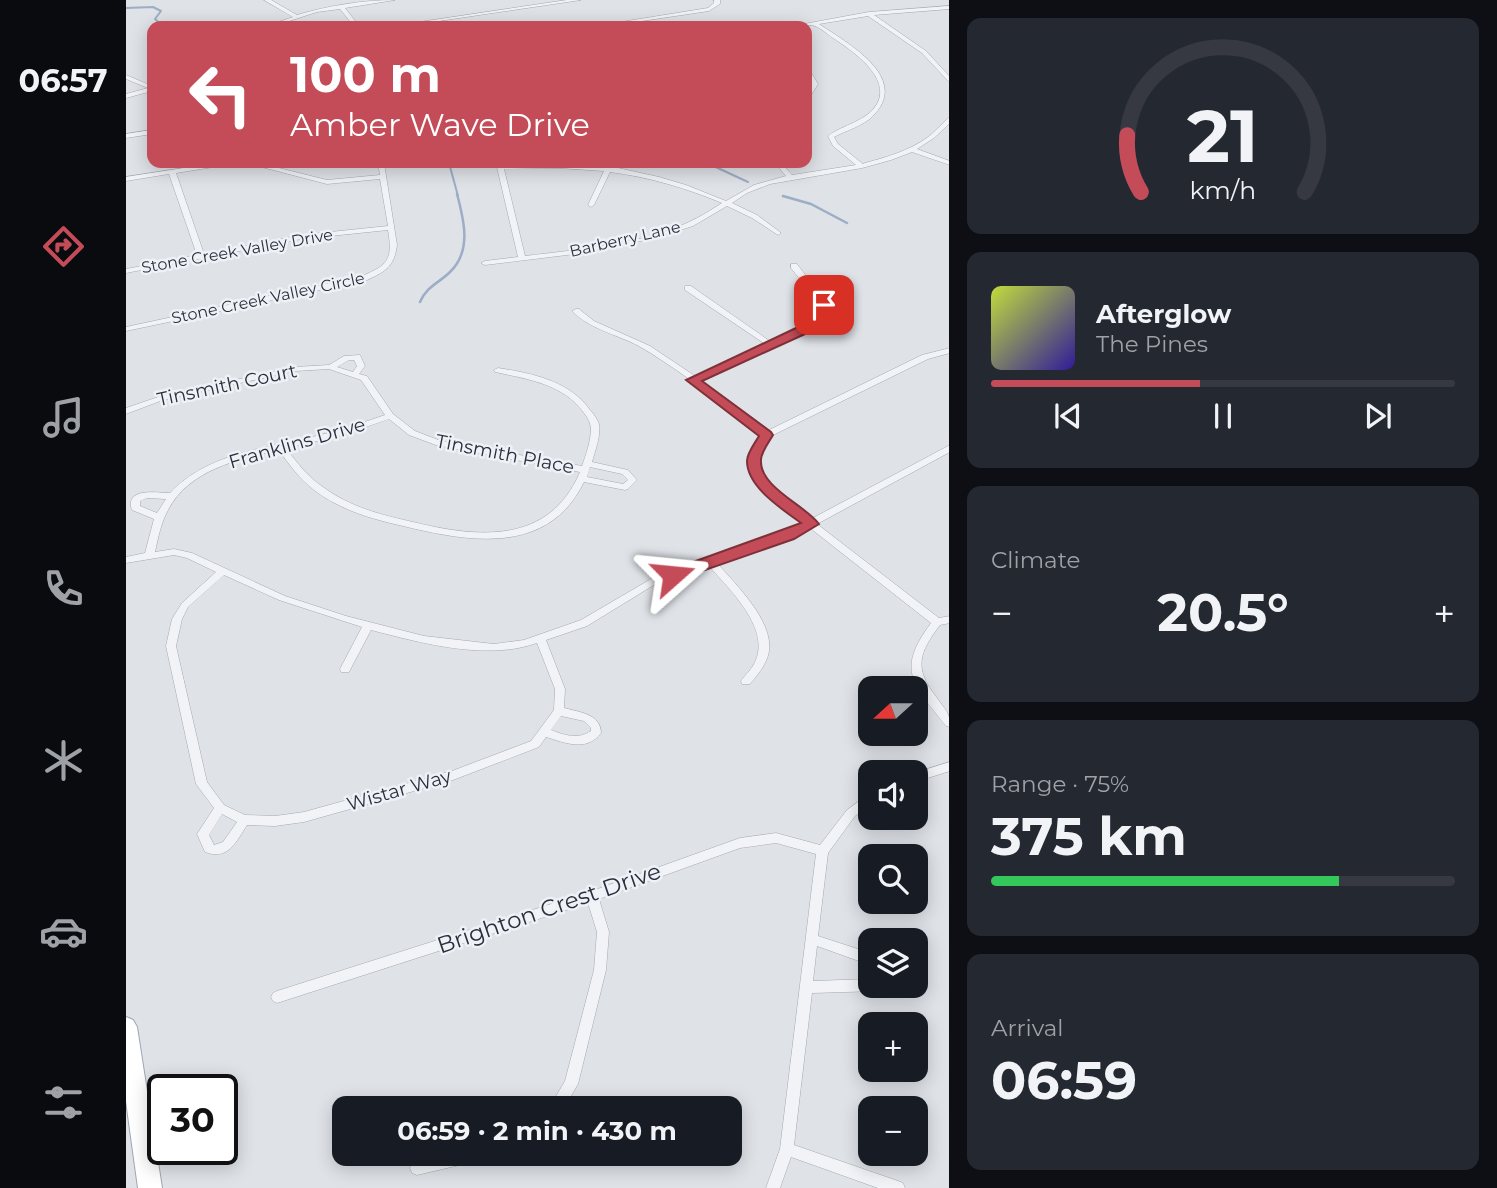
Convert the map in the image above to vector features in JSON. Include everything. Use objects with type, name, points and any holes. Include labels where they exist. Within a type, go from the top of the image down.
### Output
[{"type":"main road","points":[[126,1027],[150,1188]]},
{"type":"street","points":[[267,0],[295,16]]},
{"type":"street","points":[[282,21],[341,7],[391,0]]},
{"type":"street","points":[[431,21],[578,0]]},
{"type":"street","points":[[631,21],[709,9],[717,4],[717,0]]},
{"type":"street","points":[[341,7],[352,21]]},
{"type":"street","points":[[814,23],[869,14],[949,7]]},
{"type":"street","points":[[869,14],[923,52],[949,81]]},
{"type":"street","points":[[814,23],[874,67],[884,89],[882,102],[872,114],[831,136],[835,145],[862,166]]},
{"type":"street","points":[[126,77],[147,87]]},
{"type":"street","points":[[126,96],[147,90]]},
{"type":"street","name":"Barberry Lane","points":[[485,263],[590,249],[680,229],[755,187],[791,177],[862,166],[913,150],[949,119]]},
{"type":"street","points":[[126,136],[147,133]]},
{"type":"street","points":[[913,150],[949,163]]},
{"type":"street","points":[[126,179],[196,168]]},
{"type":"street","points":[[272,168],[327,182],[383,177]]},
{"type":"street","name":"Stone Creek Valley Circle","points":[[126,328],[364,278],[384,268],[392,257],[394,245],[382,168]]},
{"type":"street","points":[[500,168],[522,259]]},
{"type":"street","points":[[591,205],[609,168],[668,180],[765,221],[778,233]]},
{"type":"street","points":[[783,168],[791,177]]},
{"type":"street","points":[[172,172],[201,256]]},
{"type":"street","name":"Stone Creek Valley Drive","points":[[126,271],[311,236],[390,228]]},
{"type":"street","points":[[692,380],[771,345],[816,321],[823,307],[819,295],[794,266]]},
{"type":"street","points":[[688,288],[771,345]]},
{"type":"street","points":[[823,307],[839,308]]},
{"type":"street","points":[[576,311],[585,320],[622,334],[649,349],[766,435]]},
{"type":"street","points":[[937,622],[779,499],[756,474],[753,458],[766,435],[925,357],[949,350]]},
{"type":"street","name":"Tinsmith Court","points":[[331,367],[346,358],[357,357],[360,366],[355,374]]},
{"type":"street","name":"Tinsmith Court","points":[[126,411],[161,398],[295,369],[331,367],[355,374],[369,384],[390,416]]},
{"type":"street","points":[[282,448],[294,468],[316,489],[345,506],[470,539],[522,531],[549,520],[568,502],[586,471],[596,427],[587,412],[548,381],[498,370]]},
{"type":"street","name":"Tinsmith Place","points":[[390,416],[412,433],[439,443],[586,471]]},
{"type":"street","name":"Franklins Drive","points":[[150,554],[158,517],[172,496],[197,475],[214,467],[390,416]]},
{"type":"street","points":[[126,560],[174,552],[189,555],[308,608],[424,640],[494,648],[541,640],[584,623],[654,581],[789,535],[949,448]]},
{"type":"street","points":[[158,517],[135,508],[136,499],[146,495],[172,496]]},
{"type":"street","points":[[711,562],[761,629],[765,657],[759,670],[746,681]]},
{"type":"street","name":"Wistar Way","points":[[224,570],[185,605],[177,619],[172,646],[202,784],[220,807],[244,820],[275,821],[304,817],[453,775],[519,753],[535,744],[559,711]]},
{"type":"street","points":[[949,619],[937,622],[920,642],[915,663],[920,682],[949,723]]},
{"type":"street","points":[[345,669],[368,626]]},
{"type":"street","points":[[541,640],[560,690],[559,711],[587,718],[596,726],[596,733],[589,740],[579,743],[545,733]]},
{"type":"street","points":[[928,773],[949,766]]},
{"type":"street","points":[[220,807],[204,834],[209,848],[214,850],[227,846],[244,820]]},
{"type":"street","points":[[773,1188],[787,1149],[822,851],[858,807]]},
{"type":"street","name":"Brighton Crest Drive","points":[[278,997],[592,895],[740,842],[776,838],[822,851]]},
{"type":"street","points":[[563,1096],[570,1084],[600,970],[603,932],[592,895]]},
{"type":"street","points":[[812,939],[858,954]]},
{"type":"street","points":[[806,987],[858,986]]},
{"type":"street","points":[[787,1149],[898,1188]]},
{"type":"street","points":[[417,1168],[426,1166]]},
{"type":"waterway","points":[[126,8],[153,7],[161,11],[155,19],[157,21]]},
{"type":"waterway","points":[[450,168],[458,196]]},
{"type":"waterway","points":[[718,168],[748,182]]},
{"type":"waterway","points":[[420,302],[430,288],[457,264],[461,255],[464,225],[457,194]]},
{"type":"waterway","points":[[783,196],[811,204],[847,223]]},
{"type":"route","points":[[673,575],[789,535],[812,524],[779,499],[756,474],[752,466],[753,458],[766,435],[692,380],[801,331],[819,320],[824,305]]}]
